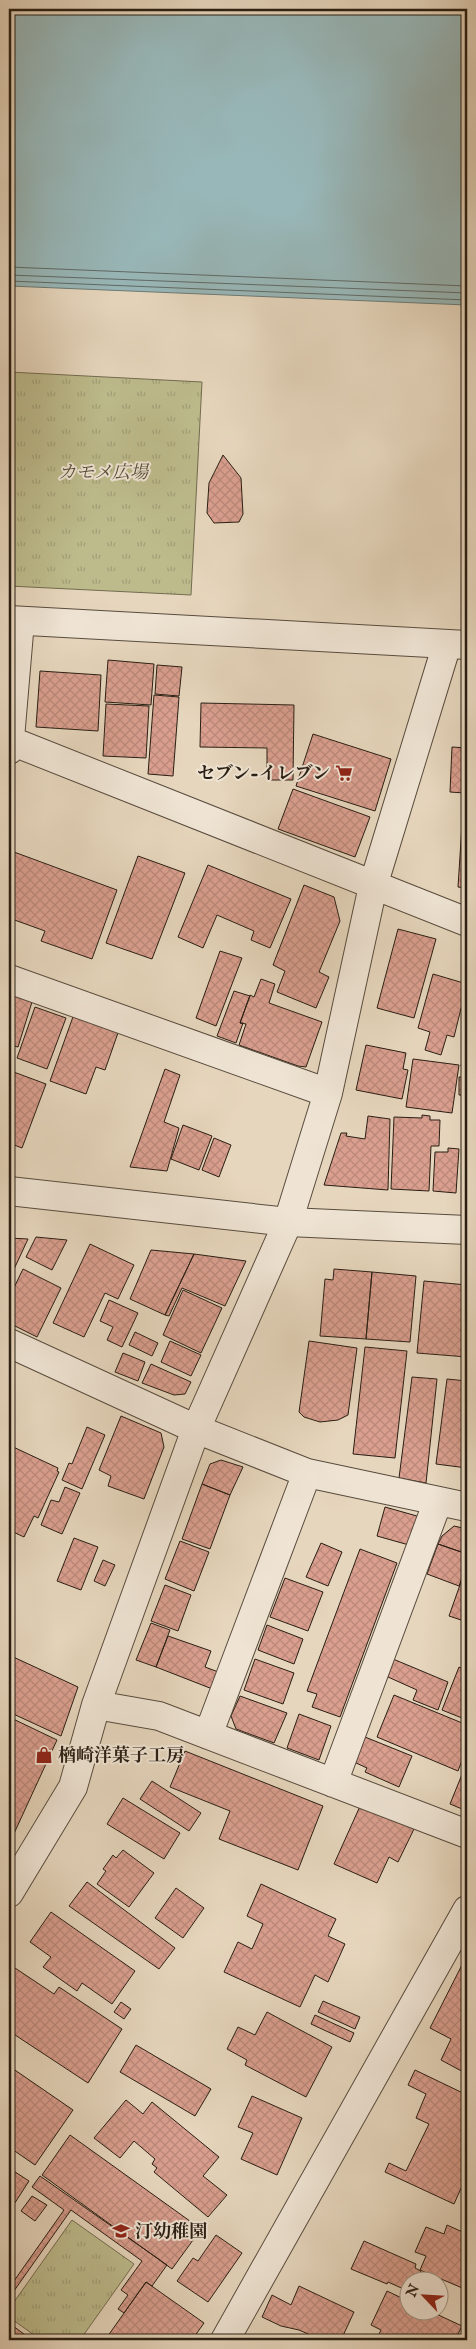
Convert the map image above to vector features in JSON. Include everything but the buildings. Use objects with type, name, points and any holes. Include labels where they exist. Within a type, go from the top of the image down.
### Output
[{"type":"street","points":[[9,1892],[74,1787],[96,1705],[196,1429],[288,1222],[328,1093],[373,886],[457,645],[14,621],[10,745],[373,886],[467,922]]},
{"type":"street","points":[[9,979],[328,1093]]},
{"type":"street","points":[[9,1191],[288,1222],[467,1230]]},
{"type":"street","points":[[9,1343],[196,1429],[307,1473],[467,1507]]},
{"type":"street","points":[[208,1735],[307,1473]]},
{"type":"street","points":[[333,1783],[438,1501]]},
{"type":"street","points":[[96,1705],[159,1716],[467,1834]]},
{"type":"street","points":[[225,2340],[467,1910]]},
{"type":"green space","name":"カモメ広場","points":[[9,372],[202,382],[191,595],[9,586]]},
{"type":"green space","points":[[72,2220],[134,2264],[80,2340],[41,2340],[9,2317],[9,2309]]},
{"type":"water","points":[[9,9],[467,9],[467,305],[9,286]]},
{"type":"place","name":"セブン-イレブン","points":[[344,773]]},
{"type":"place","name":"楢崎洋菓子工房","points":[[44,1755]]},
{"type":"place","name":"汀幼稚園","points":[[121,2231]]}]
